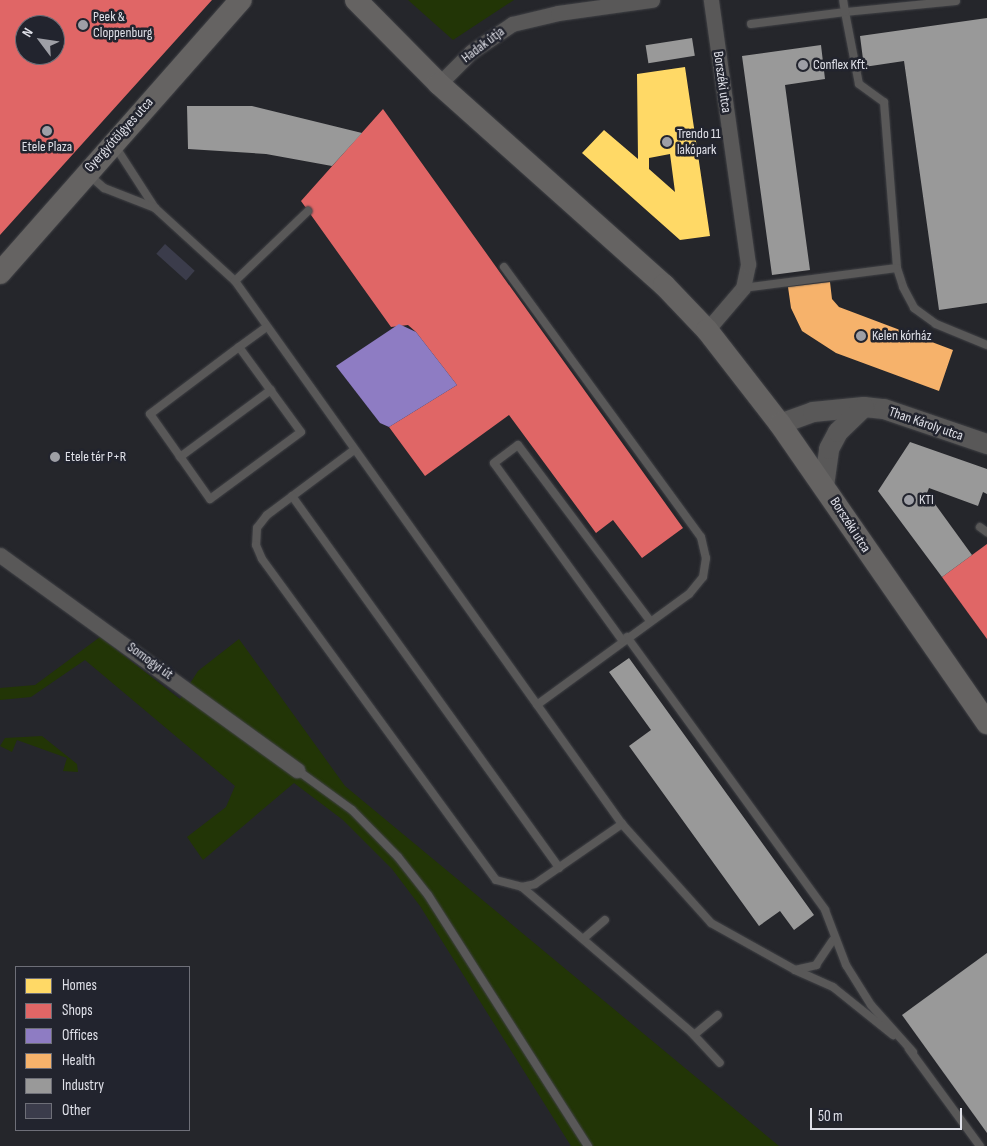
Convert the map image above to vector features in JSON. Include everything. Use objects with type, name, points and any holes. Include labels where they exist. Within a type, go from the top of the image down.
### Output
[{"type":"main road","name":"Gyergyótölgyes utca","points":[[0,273],[85,173],[241,0]]},
{"type":"main road","points":[[356,0],[439,84]]},
{"type":"main road","name":"Borszéki utca","points":[[439,84],[531,164],[707,330],[780,424],[987,723]]},
{"type":"street","name":"Hadak útja","points":[[439,84],[471,52],[512,24],[558,12],[652,0]]},
{"type":"street","name":"Borszéki utca","points":[[707,330],[743,288],[748,264],[711,0]]},
{"type":"street","name":"Than Károly utca","points":[[780,424],[812,412],[864,407],[884,409],[987,444]]},
{"type":"street","points":[[824,486],[829,449],[838,432],[864,407]]},
{"type":"street","name":"Somogyi út","points":[[0,555],[296,770]]},
{"type":"lane","points":[[843,0],[859,84],[884,102],[897,268],[914,308],[936,324],[987,345]]},
{"type":"lane","points":[[751,24],[956,0]]},
{"type":"lane","points":[[112,143],[156,208],[236,281],[266,327],[622,824],[711,923],[795,970],[833,987],[912,1052]]},
{"type":"lane","points":[[85,173],[104,188],[156,208]]},
{"type":"lane","points":[[236,281],[308,211]]},
{"type":"lane","points":[[504,267],[701,537],[706,558],[703,577],[689,594],[625,638],[537,705]]},
{"type":"lane","points":[[743,288],[897,268]]},
{"type":"lane","points":[[240,347],[302,432],[210,499],[150,414],[266,327]]},
{"type":"lane","points":[[180,456],[271,390]]},
{"type":"lane","points":[[650,621],[518,445],[494,463],[826,910],[833,940],[871,1005],[912,1052],[980,1146]]},
{"type":"lane","points":[[354,450],[292,496],[257,528],[256,544],[262,559],[487,872],[522,887],[694,1036],[720,1063]]},
{"type":"lane","points":[[292,496],[559,868]]},
{"type":"lane","points":[[980,527],[987,532]]},
{"type":"lane","points":[[296,770],[352,810],[404,864],[588,1146]]},
{"type":"lane","points":[[522,887],[559,868],[622,824]]},
{"type":"lane","points":[[582,939],[605,920]]},
{"type":"lane","points":[[795,970],[816,965],[833,940]]},
{"type":"lane","points":[[694,1036],[718,1015]]},
{"type":"green space","points":[[408,0],[514,0],[453,40]]},
{"type":"green space","points":[[100,637],[180,699],[198,671],[239,639],[345,786],[779,1146],[571,1146],[420,906],[392,869],[343,820],[294,783],[203,860],[187,837],[226,807],[235,786],[85,660],[31,697],[0,700],[0,688],[35,685]]},
{"type":"green space","points":[[42,736],[77,764],[78,772],[63,771],[67,758],[17,740],[12,752],[0,746],[5,738]]},
{"type":"building: Homes","name":"Trendo 11 lakópark","points":[[685,67],[710,236],[680,240],[582,153],[604,130],[638,159],[637,74]],"holes":[[[670,154],[675,192],[649,169],[649,158]]]},
{"type":"building: Shops","name":"Etele Plaza","points":[[0,0],[212,0],[0,235]]},
{"type":"building: Shops","points":[[383,109],[683,528],[642,558],[613,520],[596,533],[509,415],[425,476],[389,427],[457,385],[416,332],[408,325],[391,327],[301,201]]},
{"type":"building: Shops","points":[[987,544],[987,639],[942,577]]},
{"type":"building: Offices","points":[[399,324],[416,332],[457,385],[389,427],[380,423],[336,366]]},
{"type":"building: Health","name":"Kelen kórház","points":[[830,282],[832,299],[839,307],[953,350],[939,391],[836,353],[802,331],[791,308],[788,287]]},
{"type":"building: Industry","points":[[987,18],[987,303],[939,310],[904,61],[864,67],[860,36]]},
{"type":"building: Industry","points":[[692,38],[695,56],[648,63],[646,45]]},
{"type":"building: Industry","points":[[821,45],[825,79],[785,85],[810,270],[772,275],[742,56]]},
{"type":"building: Industry","points":[[187,106],[252,106],[362,133],[332,166],[266,154],[188,149]]},
{"type":"building: Industry","name":"KTI","points":[[910,442],[987,469],[987,494],[983,492],[978,506],[929,488],[927,493],[972,555],[942,577],[878,491]]},
{"type":"building: Industry","points":[[629,658],[814,915],[794,930],[780,911],[759,926],[629,746],[651,730],[609,672]]},
{"type":"building: Industry","points":[[987,953],[987,1133],[902,1015]]},
{"type":"building: Other","points":[[165,244],[195,271],[186,280],[156,254]]},
{"type":"place","name":"Peek & Cloppenburg","points":[[83,25]]},
{"type":"place","name":"Conflex Kft.","points":[[803,65]]},
{"type":"place","name":"Etele Plaza","points":[[47,131]]},
{"type":"place","name":"Trendo 11 lakópark","points":[[667,142]]},
{"type":"place","name":"Kelen kórház","points":[[861,336]]},
{"type":"place","name":"Etele tér P+R","points":[[55,457]]},
{"type":"place","name":"KTI","points":[[909,500]]}]
